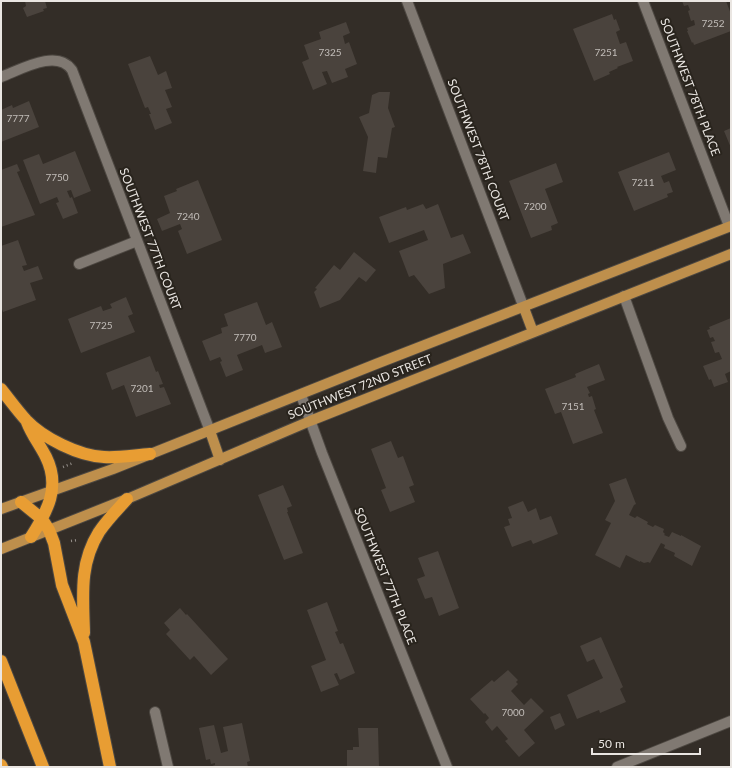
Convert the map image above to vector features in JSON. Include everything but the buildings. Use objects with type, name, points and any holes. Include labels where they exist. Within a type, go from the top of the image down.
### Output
[{"type":"highway","points":[[1,389],[27,421],[47,437],[70,449],[105,458],[150,454]]},
{"type":"highway","points":[[27,421],[32,435],[49,464],[53,480],[53,491],[42,519],[31,537]]},
{"type":"highway","points":[[84,642],[83,573],[86,562],[100,532],[127,499]]},
{"type":"highway","points":[[21,502],[42,519],[49,530],[54,543],[62,585],[84,642],[110,767]]},
{"type":"highway","points":[[1,661],[43,767]]},
{"type":"main road","name":"SOUTHWEST 72ND STREET","points":[[1,509],[53,491],[210,431],[376,364],[524,308],[730,226]]},
{"type":"main road","name":"SOUTHWEST 72ND STREET","points":[[1,549],[127,499],[310,421],[731,254]]},
{"type":"main road","points":[[524,308],[533,332]]},
{"type":"main road","points":[[210,431],[220,460]]},
{"type":"street","name":"SOUTHWEST 78TH COURT","points":[[407,1],[524,308]]},
{"type":"street","name":"SOUTHWEST 78TH PLACE","points":[[643,1],[730,226]]},
{"type":"street","name":"SOUTHWEST 77TH COURT","points":[[1,77],[42,61],[62,61],[69,66],[76,80],[210,431]]},
{"type":"street","points":[[79,264],[137,241]]},
{"type":"street","points":[[624,296],[668,418],[681,446]]},
{"type":"street","name":"SOUTHWEST 77TH PLACE","points":[[300,395],[447,767]]},
{"type":"street","points":[[155,712],[168,767]]},
{"type":"street","points":[[617,767],[731,721]]},
{"type":"path","points":[[70,541],[78,540]]}]
